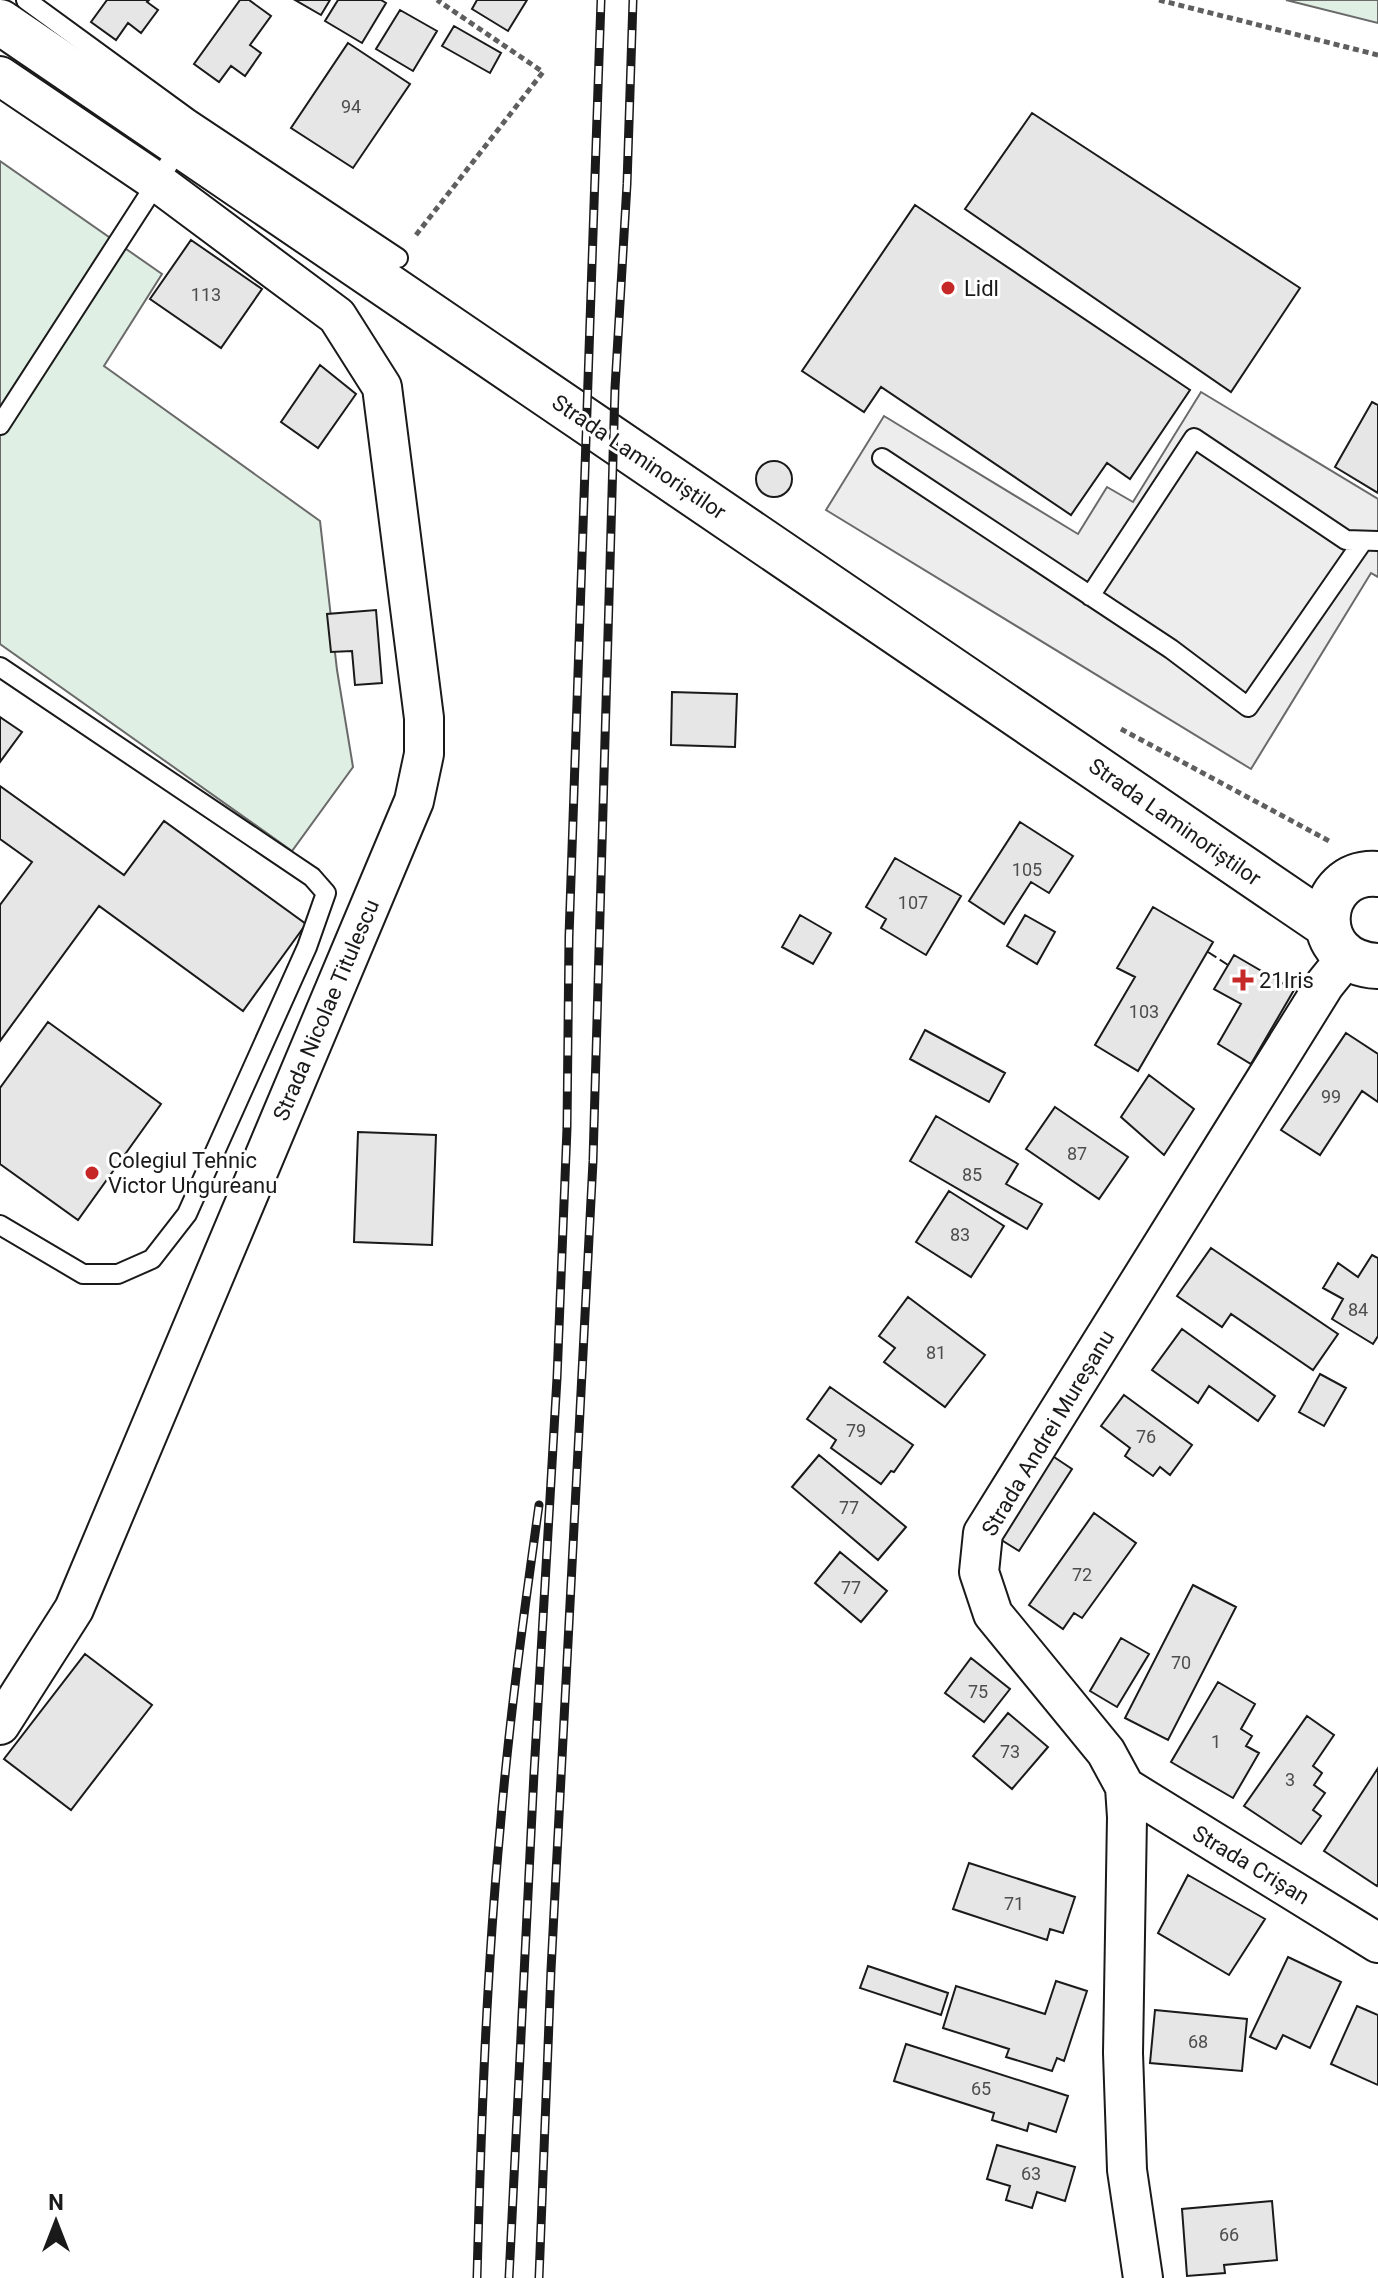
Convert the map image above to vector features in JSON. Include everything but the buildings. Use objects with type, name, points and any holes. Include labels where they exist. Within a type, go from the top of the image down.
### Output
[{"type":"main road","name":"Strada Laminoriștilor","points":[[0,22],[1278,893],[1357,928]]},
{"type":"street","points":[[0,76],[157,182]]},
{"type":"street","name":"Strada Nicolae Titulescu","points":[[0,1725],[74,1609],[414,801],[424,754],[424,718],[382,387],[337,316],[157,182]]},
{"type":"street","name":"Strada Andrei Mureșanu","points":[[1143,2278],[1126,2156],[1123,2053],[1125,1787],[1106,1752],[993,1614],[979,1572],[983,1533],[1357,928]]},
{"type":"street","name":"Strada Crișan","points":[[1125,1787],[1378,1943]]},
{"type":"lane","points":[[26,0],[189,119],[398,258]]},
{"type":"lane","points":[[0,425],[181,145]]},
{"type":"lane","points":[[1090,596],[1194,438],[1346,540],[1370,541]]},
{"type":"lane","points":[[882,458],[1171,649],[1248,707],[1370,541]]},
{"type":"lane","points":[[0,667],[312,877],[326,893],[307,947],[187,1214],[152,1259],[118,1274],[83,1274],[0,1225]]},
{"type":"path","points":[[398,258],[543,72],[437,0]]},
{"type":"path","points":[[1159,0],[1378,55]]},
{"type":"green space","points":[[1286,0],[1378,0],[1378,23]]},
{"type":"green space","points":[[0,161],[162,274],[104,366],[320,521],[337,670],[353,767],[292,851],[0,644]]},
{"type":"shaded area","points":[[1201,392],[1378,499],[1378,577],[1371,573],[1251,769],[826,510],[884,416],[1078,534],[1107,487],[1133,502]]},
{"type":"railway","points":[[509,2278],[557,1378],[601,0]]},
{"type":"railway","points":[[539,2278],[551,1970],[593,1161],[615,388],[627,184],[633,0]]},
{"type":"railway","points":[[477,2278],[495,1886],[512,1708],[539,1505]]},
{"type":"fence","points":[[1208,952],[1228,965]]},
{"type":"place","name":"Lidl","points":[[948,288]]},
{"type":"place","name":"21Iris","points":[[1243,980]]},
{"type":"place","name":"Colegiul Tehnic Victor Ungureanu","points":[[92,1173]]}]
